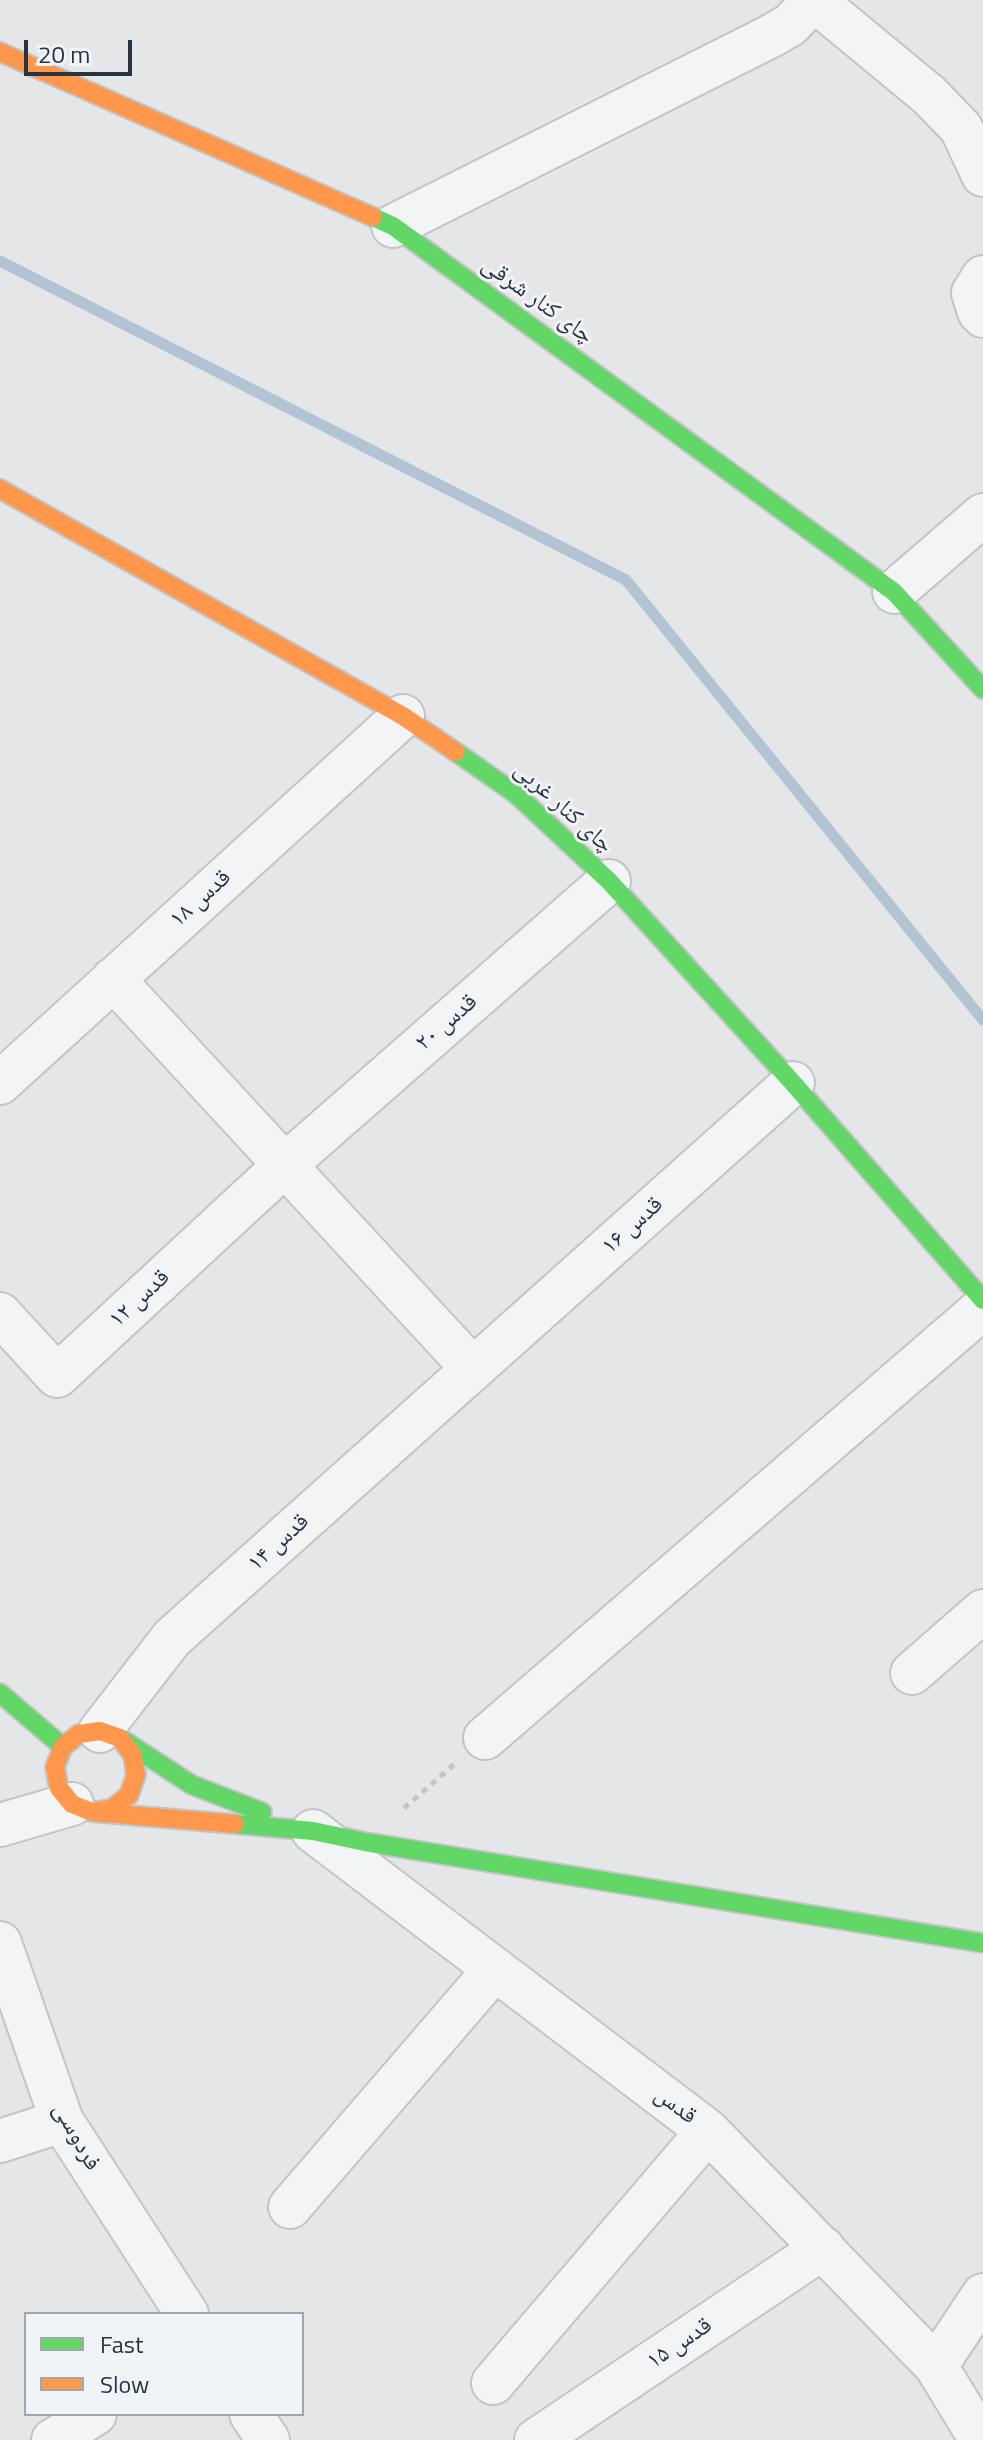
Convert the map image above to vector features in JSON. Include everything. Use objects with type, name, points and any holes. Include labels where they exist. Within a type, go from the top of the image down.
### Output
[{"type":"street","points":[[393,226],[771,36],[790,25],[814,0],[929,95],[961,128],[983,175]]},
{"type":"street","name":"چای کنار شرقی","points":[[0,52],[393,226],[894,592],[983,689]]},
{"type":"street","points":[[983,277],[973,293],[983,316]]},
{"type":"street","name":"چای کنار غربی","points":[[0,489],[403,716],[516,794],[609,881],[793,1083],[983,1300]]},
{"type":"street","points":[[894,592],[983,515]]},
{"type":"street","name":"قدس ۱۸","points":[[0,1083],[403,716]]},
{"type":"street","name":"قدس ۲۰","points":[[285,1165],[609,881]]},
{"type":"street","points":[[113,979],[473,1369]]},
{"type":"street","name":"قدس ۱۶","points":[[473,1369],[793,1083]]},
{"type":"street","name":"قدس ۱۲","points":[[0,1314],[57,1376],[285,1165]]},
{"type":"street","points":[[485,1738],[983,1308]]},
{"type":"street","name":"قدس ۱۴","points":[[94,1739],[172,1638],[473,1369]]},
{"type":"street","points":[[912,1673],[983,1611]]},
{"type":"street","name":"قدس","points":[[0,1693],[192,1785],[313,1831],[708,2131],[936,2366],[981,2440]]},
{"type":"street","points":[[94,1739],[133,1755],[136,1775],[129,1795],[112,1809],[82,1808],[59,1788],[55,1767],[94,1739]]},
{"type":"street","name":"قدس","points":[[0,1825],[82,1808],[313,1831],[983,1943]]},
{"type":"street","name":"فردوسی","points":[[0,1943],[62,2121],[186,2312]]},
{"type":"street","points":[[290,2207],[495,1969]]},
{"type":"street","points":[[0,2141],[62,2121]]},
{"type":"street","points":[[493,2383],[708,2131]]},
{"type":"street","name":"قدس ۱۵","points":[[536,2440],[823,2248]]},
{"type":"street","points":[[936,2366],[983,2295]]},
{"type":"street","points":[[53,2440],[92,2416]]},
{"type":"street","points":[[252,2416],[268,2440]]},
{"type":"path","points":[[365,1842],[485,1738]]},
{"type":"waterway","points":[[0,261],[626,580],[983,1020]]},
{"type":"traffic: fast","points":[[373,217],[393,226],[894,592],[983,689]]},
{"type":"traffic: fast","points":[[456,752],[516,794],[609,881],[793,1083],[983,1300]]},
{"type":"traffic: fast","points":[[0,1693],[63,1747]]},
{"type":"traffic: fast","points":[[120,1738],[192,1785],[262,1812]]},
{"type":"traffic: fast","points":[[235,1824],[313,1831],[983,1943]]},
{"type":"traffic: slow","points":[[0,52],[373,217]]},
{"type":"traffic: slow","points":[[0,489],[403,716],[456,752]]},
{"type":"traffic: slow","points":[[92,1812],[112,1809],[129,1795],[136,1775],[133,1755],[120,1738],[100,1731],[79,1734],[63,1747],[55,1767],[59,1788],[72,1804],[92,1812],[235,1824]]}]
